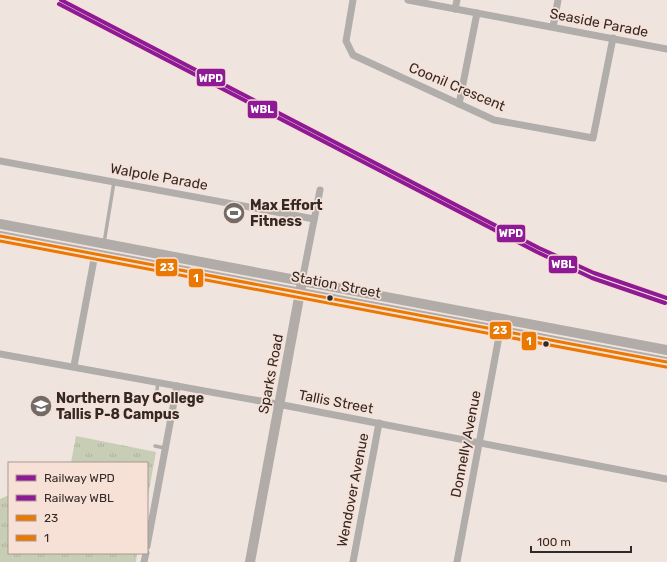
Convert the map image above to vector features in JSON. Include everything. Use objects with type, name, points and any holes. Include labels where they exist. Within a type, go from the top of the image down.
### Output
[{"type":"main road","name":"Station Street","points":[[0,224],[667,350]]},
{"type":"main road","name":"Station Street","points":[[0,236],[667,362]]},
{"type":"main road","name":"Sparks Road","points":[[250,562],[302,281]]},
{"type":"street","name":"Coonil Crescent","points":[[353,0],[346,41],[352,55],[494,120],[593,138],[613,38]]},
{"type":"street","name":"Seaside Parade","points":[[408,0],[667,49]]},
{"type":"street","points":[[455,9],[457,0]]},
{"type":"street","points":[[553,27],[558,0]]},
{"type":"street","points":[[459,104],[477,13]]},
{"type":"street","name":"Walpole Parade","points":[[0,161],[153,188],[314,219]]},
{"type":"street","name":"Sparks Road","points":[[302,281],[320,190]]},
{"type":"street","points":[[74,366],[95,254]]},
{"type":"street","name":"Donnelly Avenue","points":[[457,562],[500,331]]},
{"type":"street","name":"Tallis Street","points":[[0,354],[74,366],[379,423],[667,479]]},
{"type":"street","points":[[148,541],[177,386]]},
{"type":"street","name":"Wendover Avenue","points":[[353,562],[379,423]]},
{"type":"lane","points":[[103,244],[114,182]]},
{"type":"lane","points":[[157,390],[158,382]]},
{"type":"lane","points":[[155,446],[166,448]]},
{"type":"green space","points":[[76,436],[156,452],[148,496],[148,462],[71,462]]},
{"type":"green space","points":[[8,495],[8,554],[137,554],[136,562],[0,562],[0,499]]},
{"type":"rail line","name":"WPD","points":[[61,0],[539,248],[594,273],[667,298]]},
{"type":"rail line","name":"WBL","points":[[59,4],[537,252],[592,278],[665,303]]},
{"type":"transit line","name":"23","points":[[0,236],[667,362]]},
{"type":"transit line","name":"1","points":[[0,241],[666,367]]},
{"type":"place","name":"Max Effort Fitness","points":[[234,213]]},
{"type":"place","name":"Northern Bay College Tallis P-8 Campus","points":[[41,406]]}]
